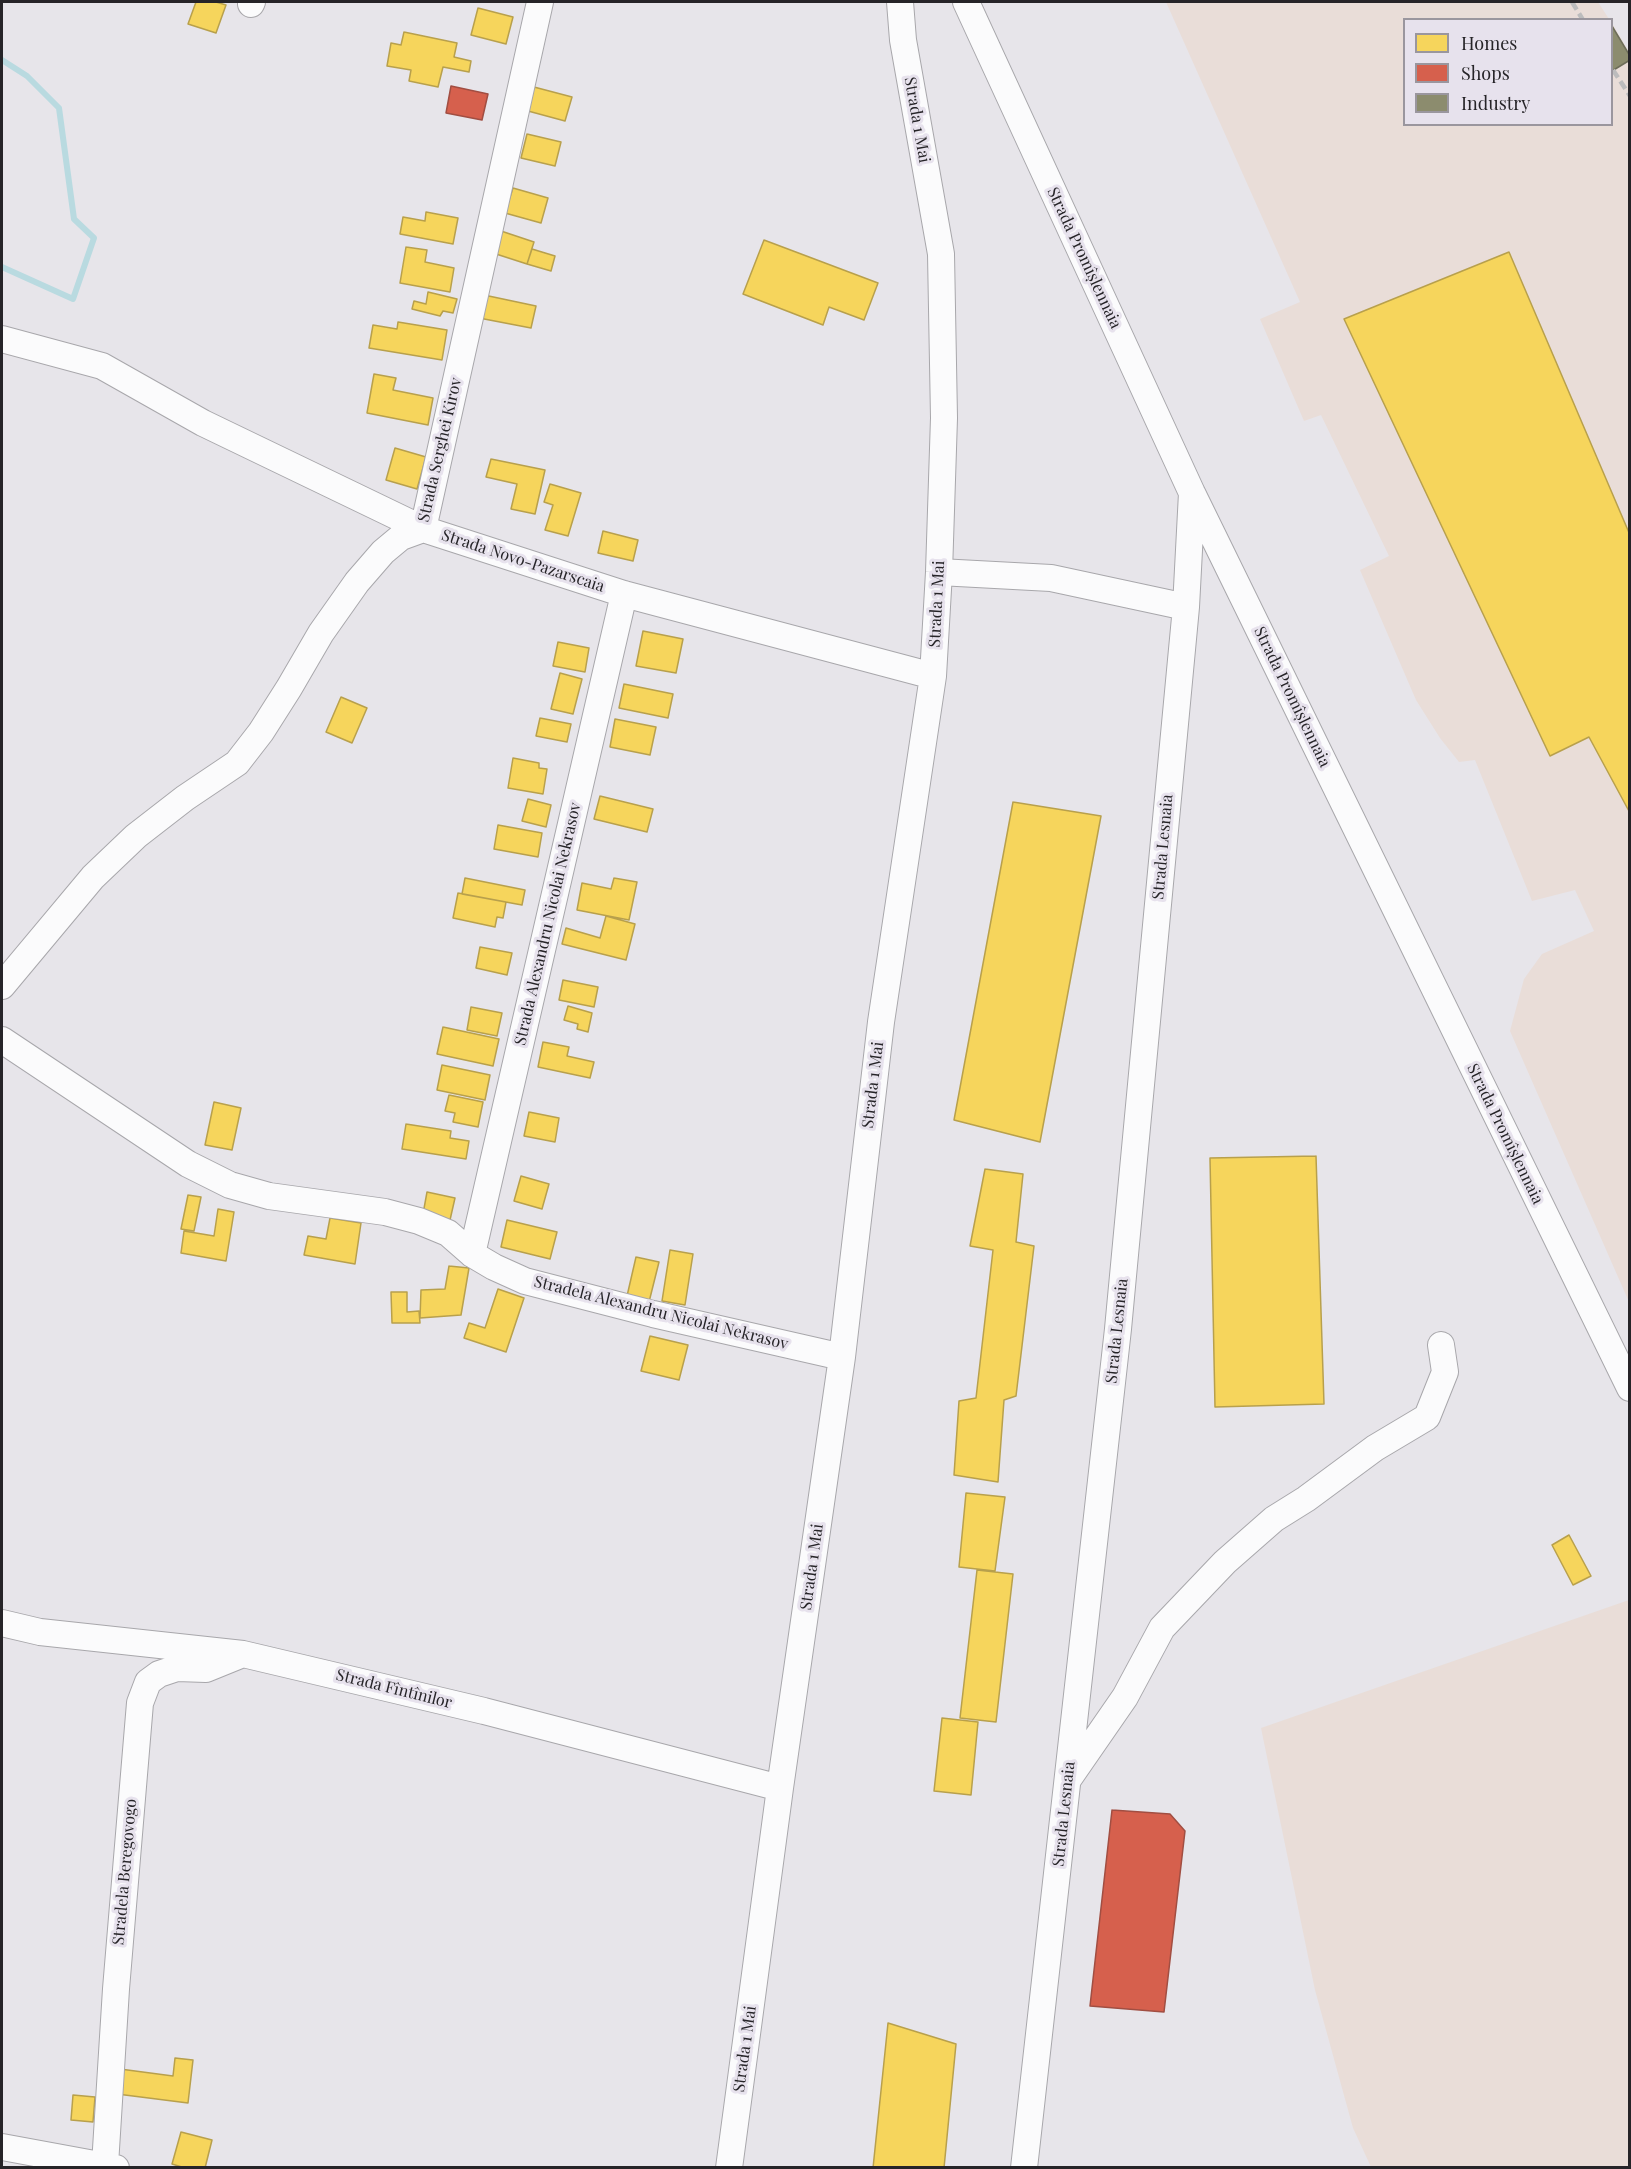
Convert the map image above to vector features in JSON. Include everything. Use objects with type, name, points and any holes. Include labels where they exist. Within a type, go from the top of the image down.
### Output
[{"type":"street","name":"Strada Serghei Kirov","points":[[2,986],[93,877],[136,836],[185,798],[237,763],[261,732],[321,633],[357,582],[392,544],[401,537],[423,529],[540,2]]},
{"type":"street","name":"Strada 1 Mai","points":[[729,2168],[780,1788],[842,1356],[881,1022],[933,676],[944,418],[941,254],[903,40],[900,2]]},
{"type":"street","name":"Strada Promîșlennaia","points":[[966,2],[1192,493],[1629,1388]]},
{"type":"street","name":"Strada Novo-Pazarscaia","points":[[2,339],[102,366],[203,423],[423,529],[624,594],[933,676]]},
{"type":"street","name":"Strada Lesnaia","points":[[1024,2168],[1119,1317],[1186,607],[1192,493]]},
{"type":"street","points":[[939,572],[1051,578],[1186,607]]},
{"type":"street","name":"Strada Alexandru Nicolai Nekrasov","points":[[472,1254],[624,594]]},
{"type":"street","name":"Stradela Alexandru Nicolai Nekrasov","points":[[2,1040],[188,1164],[230,1185],[269,1196],[384,1212],[419,1221],[448,1233],[472,1254],[525,1281],[653,1314],[842,1356]]},
{"type":"street","points":[[1067,1781],[1125,1697],[1162,1628],[1225,1562],[1274,1519],[1306,1499],[1375,1448],[1427,1417],[1445,1372],[1441,1345]]},
{"type":"street","name":"Strada Fîntînilor","points":[[2,1623],[40,1632],[243,1654],[484,1710],[780,1788]]},
{"type":"street","name":"Stradela Beregovogo","points":[[111,2166],[116,1989],[140,1703],[148,1683],[159,1674],[177,1668],[206,1669],[243,1654]]},
{"type":"street","points":[[2,2147],[111,2166]]},
{"type":"shaded area","points":[[1166,2],[1598,2],[1608,18],[1403,18],[1403,126],[1613,126],[1613,25],[1629,52],[1629,1302],[1510,1031],[1524,979],[1542,954],[1594,931],[1575,890],[1532,901],[1475,760],[1459,762],[1440,738],[1416,700],[1360,570],[1389,556],[1321,415],[1304,421],[1260,319],[1300,302]]},
{"type":"shaded area","points":[[1629,1600],[1629,2167],[1371,2167],[1353,2128],[1315,1990],[1261,1728]]},
{"type":"building: Homes","points":[[196,2],[216,2],[226,5],[216,33],[188,24]]},
{"type":"building: Homes","points":[[478,8],[513,17],[506,44],[471,35]]},
{"type":"building: Homes","points":[[404,32],[457,43],[454,57],[471,61],[469,72],[443,67],[438,87],[409,81],[411,70],[387,66],[391,43],[401,45]]},
{"type":"building: Homes","points":[[534,87],[572,97],[565,121],[528,111]]},
{"type":"building: Homes","points":[[527,134],[561,142],[555,166],[521,158]]},
{"type":"building: Homes","points":[[513,188],[548,198],[541,223],[505,213]]},
{"type":"building: Homes","points":[[426,212],[458,218],[453,244],[400,234],[403,217],[425,221]]},
{"type":"building: Homes","points":[[501,231],[534,242],[527,264],[493,253]]},
{"type":"building: Homes","points":[[764,240],[878,283],[864,320],[829,307],[823,325],[743,294]]},
{"type":"building: Homes","points":[[406,247],[427,250],[425,262],[454,268],[450,292],[400,283]]},
{"type":"building: Homes","points":[[532,249],[555,256],[551,271],[527,264]]},
{"type":"building: Homes","points":[[1509,252],[1630,535],[1630,813],[1589,737],[1550,756],[1344,319]]},
{"type":"building: Homes","points":[[428,292],[457,299],[453,313],[443,311],[440,316],[412,309],[414,301],[426,304]]},
{"type":"building: Homes","points":[[484,295],[536,306],[531,328],[479,318]]},
{"type":"building: Homes","points":[[398,322],[447,330],[442,360],[369,348],[373,325],[397,329]]},
{"type":"building: Homes","points":[[374,374],[396,378],[393,390],[433,398],[428,425],[367,413]]},
{"type":"building: Homes","points":[[395,448],[426,457],[417,489],[386,480]]},
{"type":"building: Homes","points":[[491,459],[545,470],[535,514],[511,509],[517,484],[486,477]]},
{"type":"building: Homes","points":[[550,484],[581,493],[568,536],[545,530],[553,505],[544,502]]},
{"type":"building: Homes","points":[[603,531],[638,540],[633,561],[598,553]]},
{"type":"building: Homes","points":[[643,631],[683,639],[676,673],[636,666]]},
{"type":"building: Homes","points":[[558,642],[589,648],[585,672],[553,666]]},
{"type":"building: Homes","points":[[560,673],[582,679],[573,714],[551,709]]},
{"type":"building: Homes","points":[[624,684],[673,694],[668,718],[619,708]]},
{"type":"building: Homes","points":[[341,697],[367,708],[352,743],[326,732]]},
{"type":"building: Homes","points":[[540,718],[571,724],[567,742],[536,736]]},
{"type":"building: Homes","points":[[615,719],[656,727],[650,755],[610,747]]},
{"type":"building: Homes","points":[[513,758],[539,763],[539,768],[547,769],[543,794],[508,788]]},
{"type":"building: Homes","points":[[600,796],[653,809],[647,832],[594,819]]},
{"type":"building: Homes","points":[[528,799],[551,805],[546,827],[522,821]]},
{"type":"building: Homes","points":[[1013,802],[1101,816],[1040,1142],[954,1120]]},
{"type":"building: Homes","points":[[498,825],[542,833],[538,857],[494,849]]},
{"type":"building: Homes","points":[[465,878],[525,890],[522,905],[462,894]]},
{"type":"building: Homes","points":[[614,878],[637,882],[629,920],[577,910],[582,883],[611,889]]},
{"type":"building: Homes","points":[[458,893],[506,902],[503,918],[497,917],[495,927],[453,918]]},
{"type":"building: Homes","points":[[606,916],[635,924],[626,960],[562,944],[566,928],[600,938]]},
{"type":"building: Homes","points":[[480,947],[512,953],[507,975],[476,968]]},
{"type":"building: Homes","points":[[563,980],[598,987],[594,1007],[559,1000]]},
{"type":"building: Homes","points":[[568,1006],[592,1013],[588,1032],[577,1029],[578,1024],[564,1020]]},
{"type":"building: Homes","points":[[471,1007],[502,1013],[497,1036],[467,1030]]},
{"type":"building: Homes","points":[[443,1027],[499,1039],[493,1066],[437,1054]]},
{"type":"building: Homes","points":[[543,1042],[569,1047],[567,1056],[594,1062],[590,1078],[538,1067]]},
{"type":"building: Homes","points":[[442,1065],[490,1075],[485,1100],[437,1090]]},
{"type":"building: Homes","points":[[449,1095],[483,1102],[478,1127],[453,1122],[455,1113],[445,1111]]},
{"type":"building: Homes","points":[[214,1102],[241,1108],[232,1150],[205,1145]]},
{"type":"building: Homes","points":[[529,1112],[559,1118],[555,1142],[524,1136]]},
{"type":"building: Homes","points":[[406,1124],[451,1131],[450,1138],[469,1141],[466,1159],[402,1149]]},
{"type":"building: Homes","points":[[1316,1156],[1324,1404],[1215,1407],[1210,1158]]},
{"type":"building: Homes","points":[[985,1169],[1023,1174],[1016,1242],[1034,1246],[1016,1396],[1004,1400],[998,1482],[954,1475],[959,1401],[976,1398],[993,1250],[970,1246]]},
{"type":"building: Homes","points":[[521,1176],[549,1184],[542,1209],[514,1201]]},
{"type":"building: Homes","points":[[427,1192],[455,1198],[450,1220],[423,1214]]},
{"type":"building: Homes","points":[[188,1195],[201,1197],[194,1231],[181,1229]]},
{"type":"building: Homes","points":[[218,1209],[234,1212],[226,1261],[181,1253],[184,1231],[214,1236]]},
{"type":"building: Homes","points":[[330,1218],[361,1223],[355,1264],[304,1255],[308,1236],[326,1239]]},
{"type":"building: Homes","points":[[507,1220],[557,1232],[550,1259],[501,1247]]},
{"type":"building: Homes","points":[[670,1250],[693,1254],[685,1305],[662,1301]]},
{"type":"building: Homes","points":[[636,1257],[659,1262],[649,1302],[627,1296]]},
{"type":"building: Homes","points":[[449,1266],[469,1268],[461,1315],[420,1318],[421,1290],[445,1289]]},
{"type":"building: Homes","points":[[498,1289],[524,1298],[506,1352],[464,1338],[469,1323],[485,1328]]},
{"type":"building: Homes","points":[[391,1292],[407,1292],[407,1312],[419,1311],[420,1323],[392,1323]]},
{"type":"building: Homes","points":[[650,1336],[688,1345],[679,1380],[641,1371]]},
{"type":"building: Homes","points":[[966,1493],[1005,1497],[995,1571],[959,1567]]},
{"type":"building: Homes","points":[[1569,1535],[1591,1576],[1573,1585],[1552,1545]]},
{"type":"building: Homes","points":[[977,1570],[1013,1574],[996,1722],[960,1718]]},
{"type":"building: Homes","points":[[942,1718],[978,1722],[971,1795],[934,1791]]},
{"type":"building: Homes","points":[[888,2023],[956,2044],[944,2168],[873,2168]]},
{"type":"building: Homes","points":[[175,2058],[193,2060],[188,2103],[117,2094],[120,2069],[173,2076]]},
{"type":"building: Homes","points":[[73,2095],[95,2097],[93,2122],[71,2120]]},
{"type":"building: Homes","points":[[181,2132],[212,2140],[205,2168],[185,2168],[172,2164]]},
{"type":"building: Shops","points":[[451,86],[488,94],[482,120],[446,113]]},
{"type":"building: Shops","points":[[1112,1810],[1170,1814],[1185,1831],[1164,2012],[1090,2006]]},
{"type":"building: Industry","points":[[1613,28],[1630,56],[1630,60],[1613,70]]},
{"type":"waterway","points":[[2,60],[27,76],[59,108],[74,219],[94,238],[73,299],[2,267]]},
{"type":"railway","points":[[1572,2],[1582,18]]},
{"type":"railway","points":[[1613,70],[1630,96]]}]
